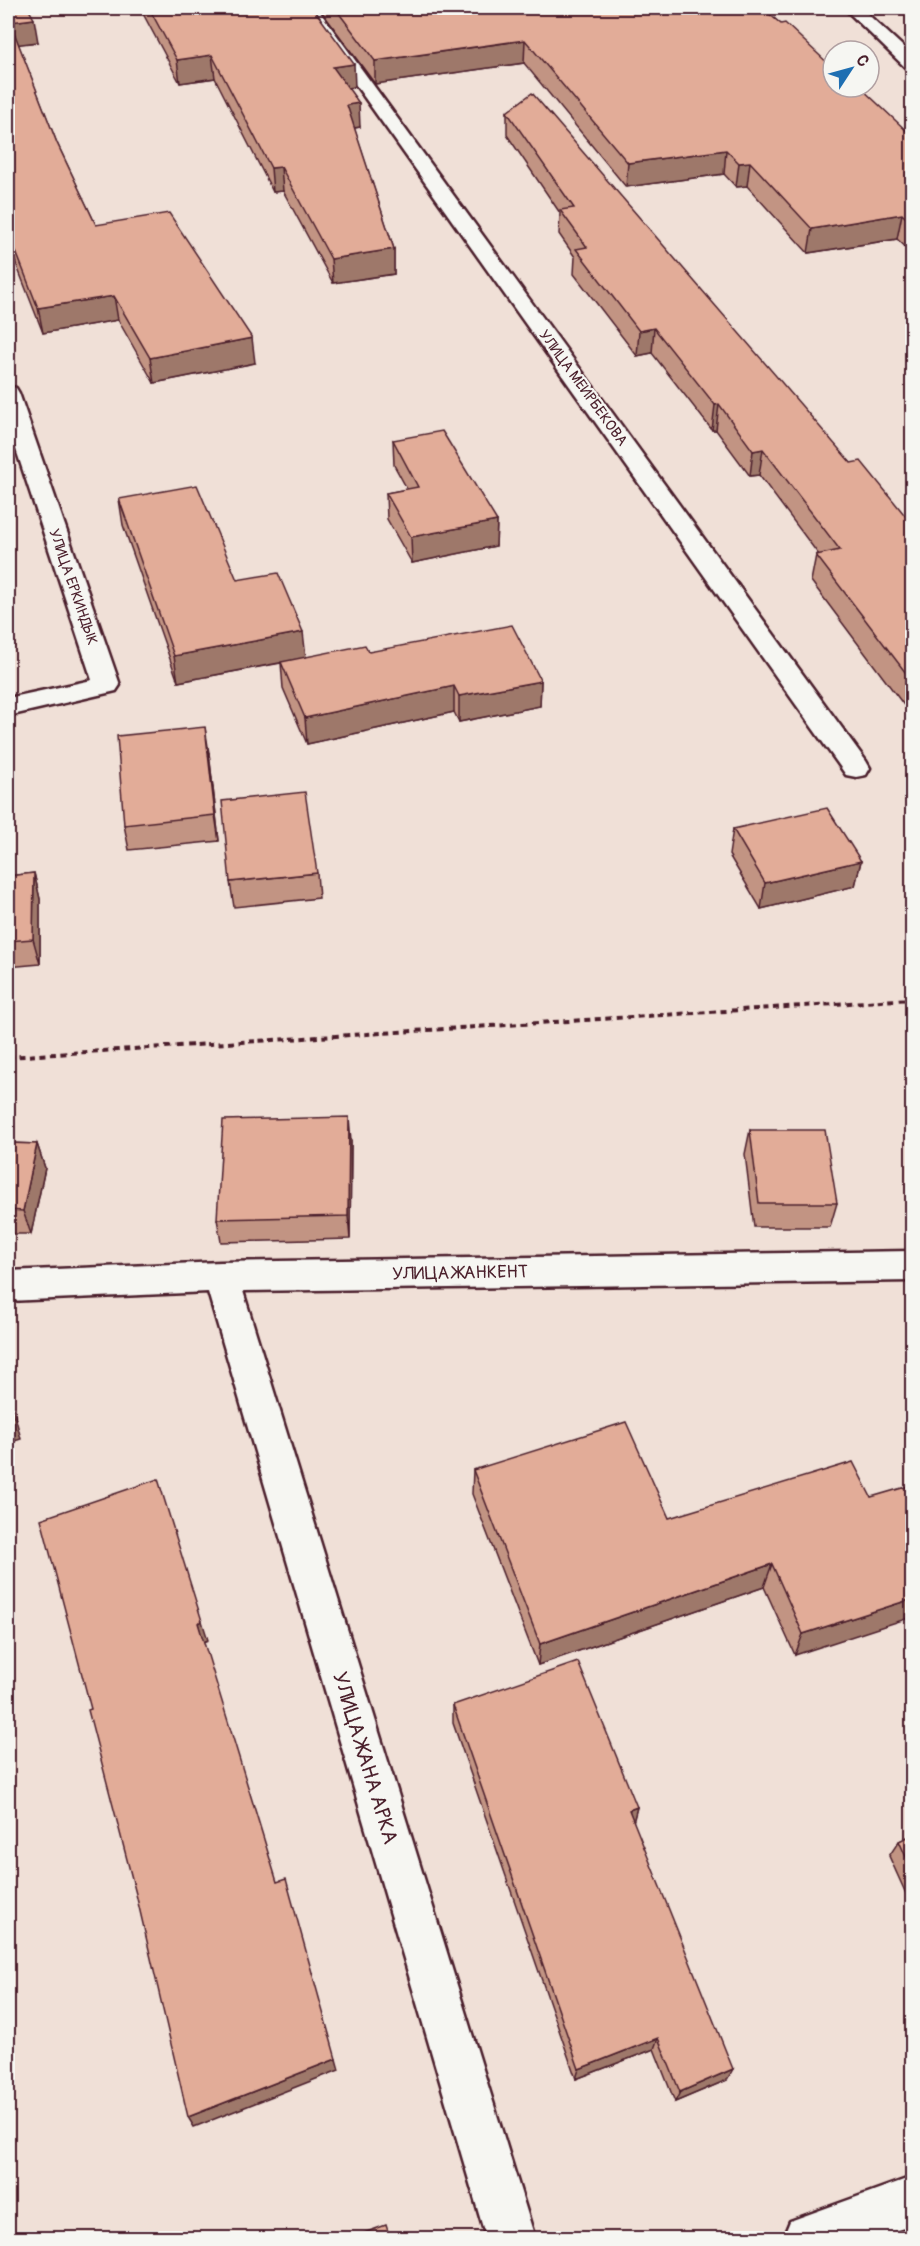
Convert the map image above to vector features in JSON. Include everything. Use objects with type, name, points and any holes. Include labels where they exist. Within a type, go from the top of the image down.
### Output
[{"type":"street","name":"УЛИЦА МЕИРБЕКОВА","points":[[309,8],[856,768]]},
{"type":"street","points":[[852,8],[912,64]]},
{"type":"street","name":"УЛИЦА ЕРКИНДЫК","points":[[8,393],[106,685],[8,707]]},
{"type":"street","name":"УЛИЦА ЖАНКЕНТ","points":[[8,1286],[221,1277],[912,1266]]},
{"type":"street","name":"УЛИЦА ЖАНА АРКА","points":[[221,1277],[510,2238]]},
{"type":"street","points":[[807,2238],[912,2201]]},
{"type":"path","points":[[8,1057],[912,999]]},
{"type":"building","points":[[8,8],[28,8],[34,19],[10,22],[57,143],[96,225],[169,213],[252,338],[150,358],[114,296],[38,308],[8,231]]},
{"type":"building","points":[[149,8],[313,8],[354,64],[333,67],[359,103],[347,105],[394,249],[331,259],[281,167],[271,168],[212,55],[177,60]]},
{"type":"building","points":[[335,8],[762,8],[781,24],[785,23],[821,57],[821,99],[873,99],[912,136],[912,224],[902,214],[812,229],[750,162],[739,163],[726,150],[628,163],[525,40],[375,61]]},
{"type":"building","points":[[532,93],[851,463],[861,461],[912,524],[912,681],[816,555],[840,550],[763,449],[753,451],[719,404],[715,405],[654,328],[639,331],[576,249],[587,247],[560,210],[574,208],[507,112]]},
{"type":"building","points":[[442,431],[497,521],[411,537],[386,493],[418,487],[393,440]]},
{"type":"building","points":[[197,485],[237,580],[278,573],[303,632],[174,656],[119,499]]},
{"type":"building","points":[[512,625],[541,681],[459,696],[454,686],[305,718],[281,662],[365,645],[369,652]]},
{"type":"building","points":[[205,727],[215,815],[124,825],[117,736]]},
{"type":"building","points":[[305,792],[317,873],[230,882],[222,801]]},
{"type":"building","points":[[827,808],[861,861],[765,883],[733,829]]},
{"type":"building","points":[[34,873],[33,939],[8,941],[8,876]]},
{"type":"building","points":[[349,1117],[348,1216],[217,1219],[223,1120]]},
{"type":"building","points":[[750,1130],[825,1130],[837,1203],[759,1203]]},
{"type":"building","points":[[8,1143],[37,1144],[23,1211],[8,1210]]},
{"type":"building","points":[[8,1398],[13,1417],[8,1419]]},
{"type":"building","points":[[626,1422],[669,1518],[853,1462],[871,1497],[909,1486],[912,1493],[912,1599],[803,1634],[772,1564],[540,1644],[473,1470]]},
{"type":"building","points":[[158,1479],[202,1621],[198,1623],[277,1882],[286,1879],[336,2059],[188,2117],[136,1894],[88,1710],[91,1709],[41,1519]]},
{"type":"building","points":[[578,1662],[637,1807],[629,1810],[733,2069],[680,2092],[658,2038],[579,2069],[453,1705]]},
{"type":"building","points":[[912,1835],[912,1870],[899,1841]]},
{"type":"building","points":[[386,2225],[390,2238],[350,2238]]}]
